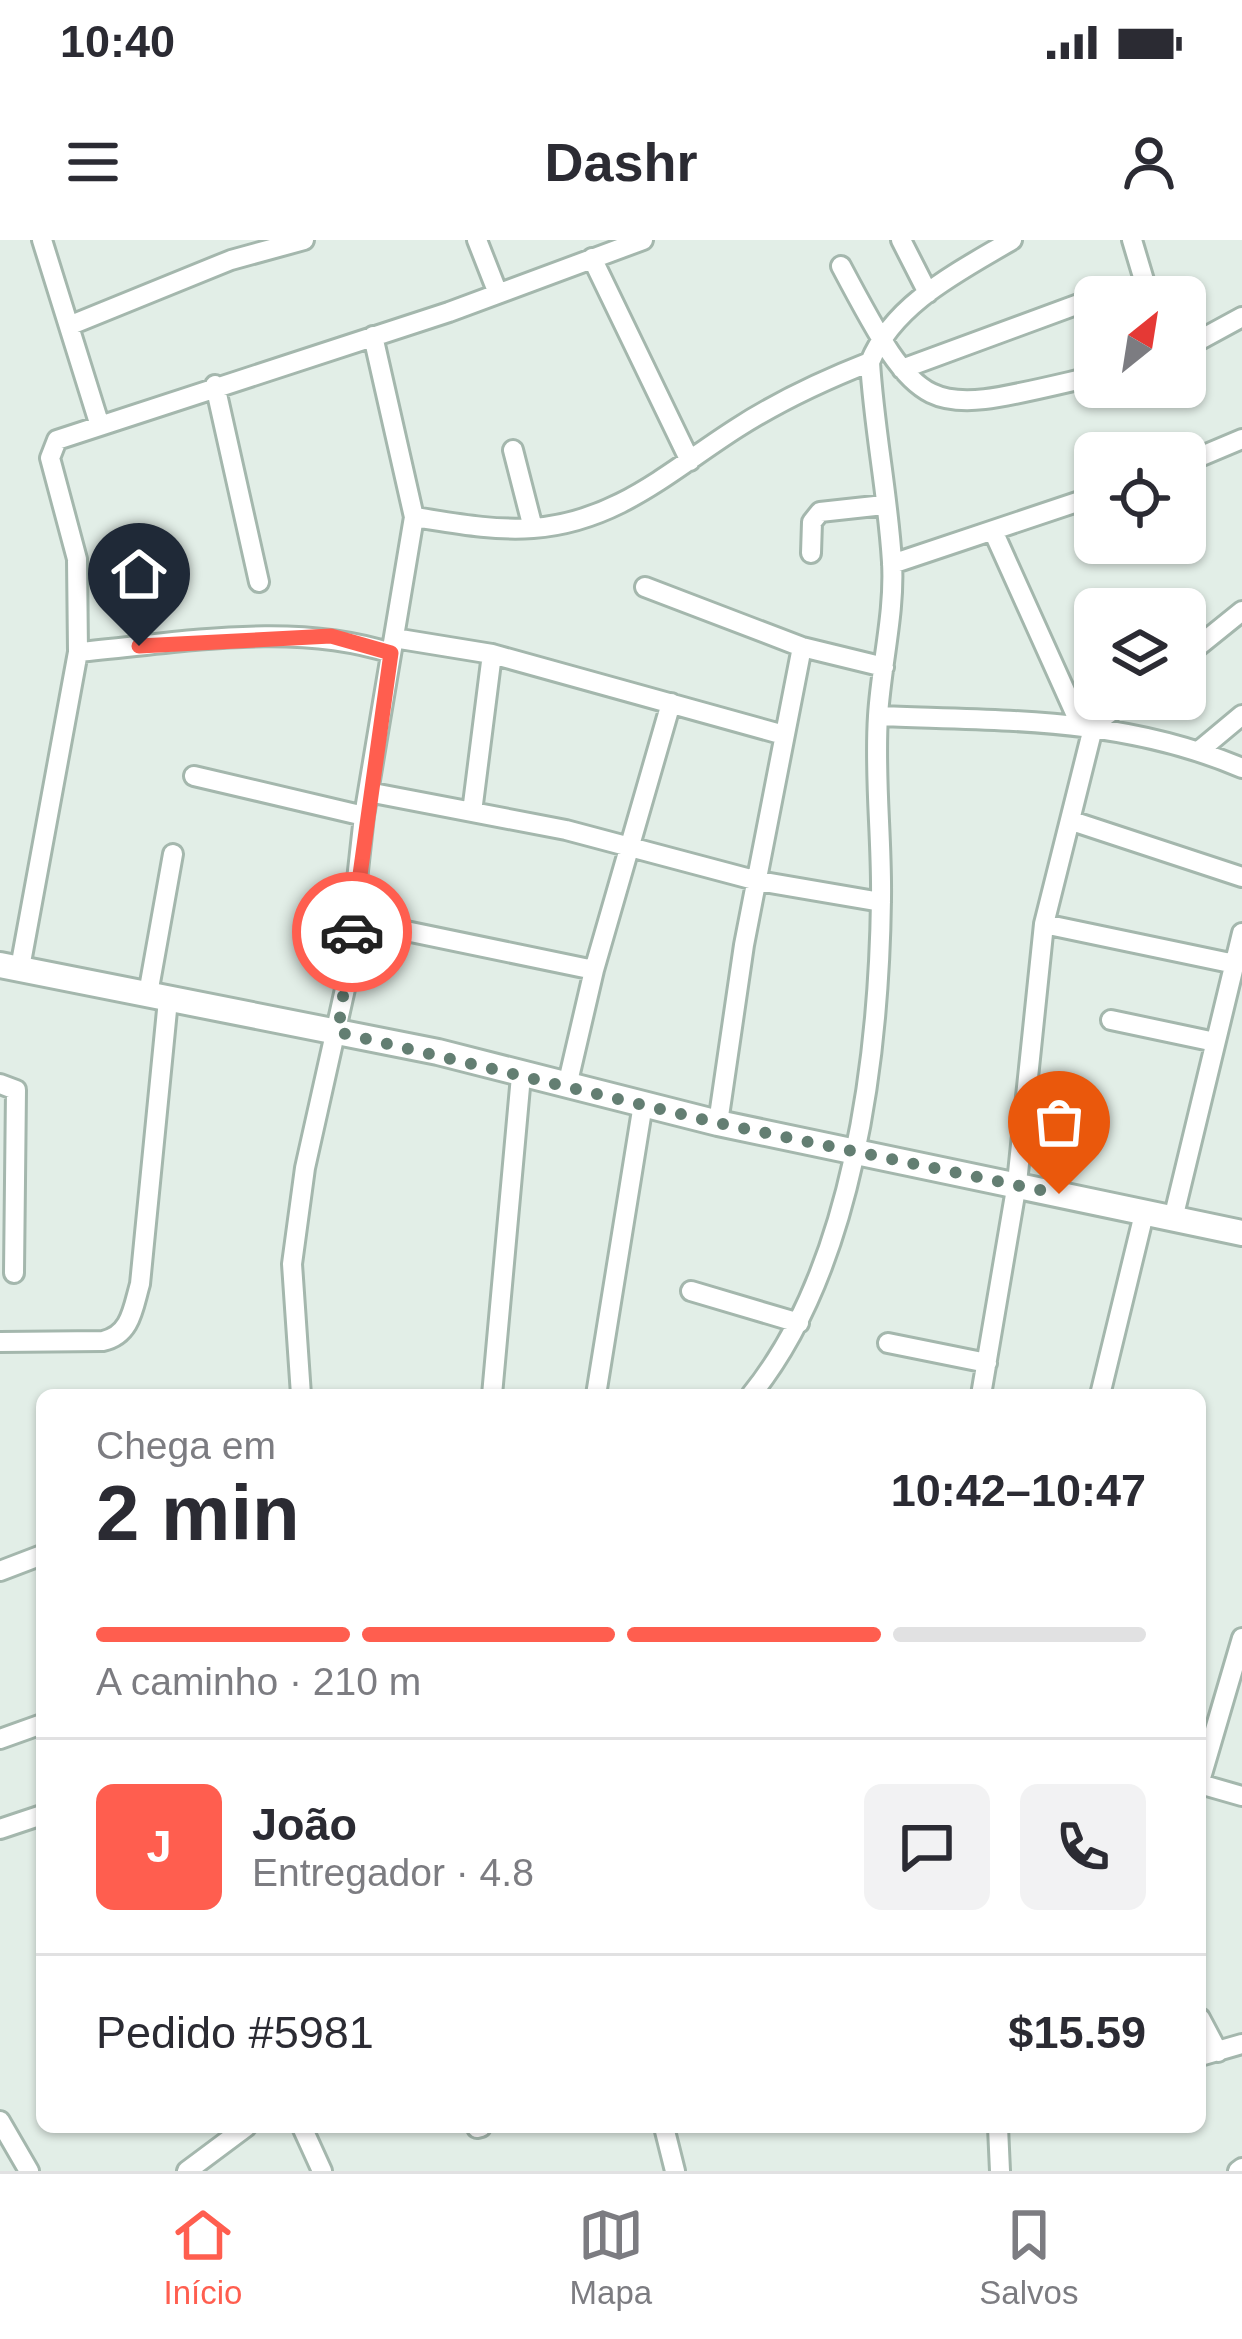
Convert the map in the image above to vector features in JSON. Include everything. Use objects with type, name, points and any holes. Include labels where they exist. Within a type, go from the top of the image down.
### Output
[{"type":"street","points":[[42,240],[100,426]]},
{"type":"street","points":[[71,325],[231,260],[304,240]]},
{"type":"street","points":[[476,240],[497,291]]},
{"type":"street","points":[[644,240],[57,440],[50,448],[77,559],[78,652],[10,967],[338,1032],[718,1123],[1242,1233]]},
{"type":"street","points":[[901,240],[928,293]]},
{"type":"street","points":[[755,1389],[799,1323],[855,1151],[881,902],[878,716],[892,564],[870,362],[881,338],[928,293],[1012,240]]},
{"type":"street","points":[[1132,240],[1143,276]]},
{"type":"street","points":[[592,258],[690,461]]},
{"type":"street","points":[[841,266],[902,369],[943,401],[974,404],[1074,381]]},
{"type":"street","points":[[902,369],[1074,305]]},
{"type":"street","points":[[1206,336],[1242,316]]},
{"type":"street","points":[[301,1389],[292,1264],[305,1168],[338,1032],[364,816],[414,517],[373,336]]},
{"type":"street","points":[[414,517],[533,528],[576,521],[628,502],[811,386],[870,362]]},
{"type":"street","points":[[215,386],[259,582]]},
{"type":"street","points":[[1206,454],[1242,439]]},
{"type":"street","points":[[513,450],[533,528]]},
{"type":"street","points":[[892,564],[1074,504]]},
{"type":"street","points":[[811,553],[812,522],[820,512],[884,506]]},
{"type":"street","points":[[983,1389],[1016,1184],[1044,924],[1072,821],[1087,724],[994,533]]},
{"type":"street","points":[[645,587],[802,647],[884,667]]},
{"type":"street","points":[[1206,640],[1242,611]]},
{"type":"street","points":[[78,652],[311,636],[492,654],[784,735]]},
{"type":"street","points":[[718,1123],[802,647]]},
{"type":"street","points":[[472,812],[492,654]]},
{"type":"street","points":[[567,1086],[593,970],[671,703]]},
{"type":"street","points":[[1200,750],[1242,715]]},
{"type":"street","points":[[878,716],[1087,724],[1200,750],[1242,768]]},
{"type":"street","points":[[1087,724],[1094,720]]},
{"type":"street","points":[[194,776],[364,816]]},
{"type":"street","points":[[368,792],[631,845],[758,881],[881,902]]},
{"type":"street","points":[[1072,821],[1242,877]]},
{"type":"street","points":[[0,1342],[103,1341],[123,1333],[128,1323],[143,1266],[158,997],[172,854]]},
{"type":"street","points":[[353,920],[593,970]]},
{"type":"street","points":[[1044,924],[1234,964]]},
{"type":"street","points":[[1173,1219],[1215,1042],[1233,1004],[1234,964],[1242,933]]},
{"type":"street","points":[[1111,1021],[1215,1042]]},
{"type":"street","points":[[494,1389],[521,1076]]},
{"type":"street","points":[[0,1084],[16,1090],[14,1273]]},
{"type":"street","points":[[597,1389],[644,1104]]},
{"type":"street","points":[[1101,1389],[1144,1214]]},
{"type":"street","points":[[691,1291],[799,1323]]},
{"type":"street","points":[[888,1343],[987,1363]]},
{"type":"street","points":[[0,1571],[36,1557]]},
{"type":"street","points":[[1206,1757],[1242,1638]]},
{"type":"street","points":[[0,1739],[36,1726]]},
{"type":"street","points":[[1206,1776],[1242,1796]]},
{"type":"street","points":[[0,1829],[36,1817]]},
{"type":"street","points":[[1209,2054],[1242,2044]]},
{"type":"street","points":[[0,2121],[25,2164],[0,2167]]},
{"type":"street","points":[[187,2171],[238,2133]]},
{"type":"street","points":[[305,2133],[322,2171]]},
{"type":"street","points":[[666,2133],[675,2171]]},
{"type":"street","points":[[998,2133],[1000,2171]]},
{"type":"way so far","points":[[352,932],[338,1032],[438,1052],[718,1123],[1059,1194]]},
{"type":"route","points":[[139,646],[331,636],[391,653],[364,816],[352,932]]}]
